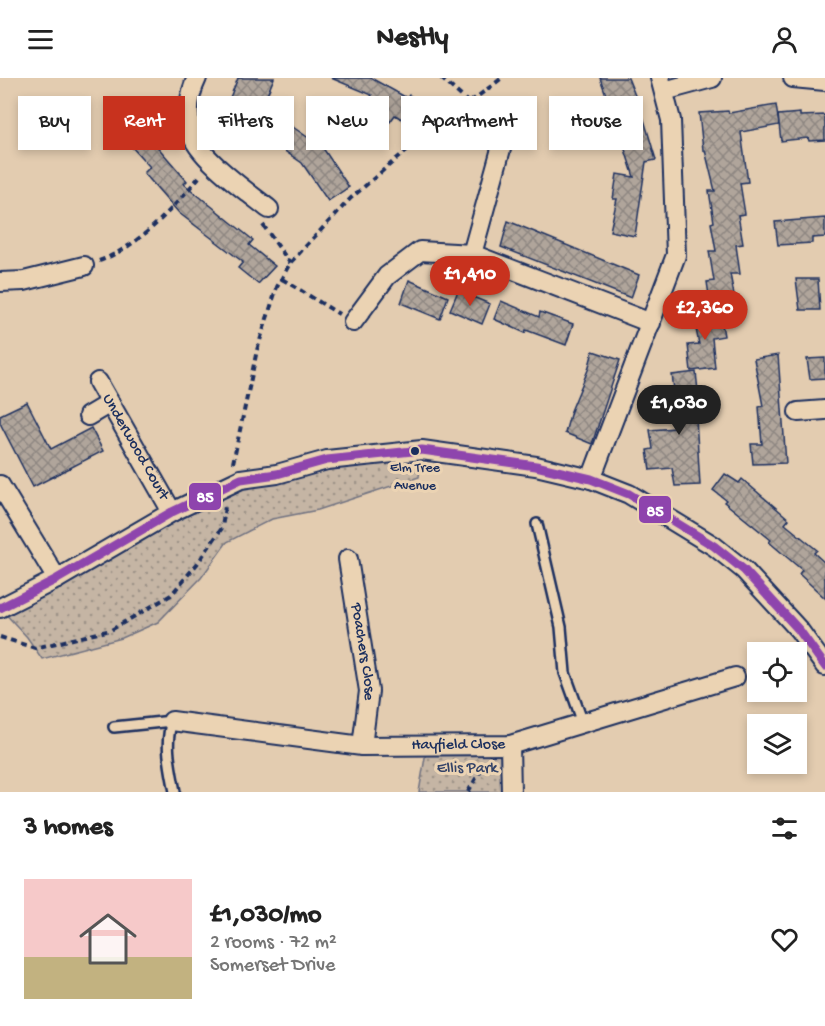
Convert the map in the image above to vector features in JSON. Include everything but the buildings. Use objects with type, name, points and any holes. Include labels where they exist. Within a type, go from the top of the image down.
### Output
[{"type":"street","points":[[197,78],[190,94],[191,134],[212,163],[269,209]]},
{"type":"street","points":[[591,479],[676,255],[671,120],[662,84],[712,78]]},
{"type":"street","points":[[793,78],[825,81]]},
{"type":"street","points":[[472,254],[501,150]]},
{"type":"street","points":[[353,322],[387,276],[420,251],[472,254],[651,323]]},
{"type":"street","points":[[0,282],[24,281],[84,266]]},
{"type":"street","name":"Underwood Court","points":[[98,382],[172,512]]},
{"type":"street","points":[[88,416],[110,403]]},
{"type":"street","points":[[798,412],[825,410]]},
{"type":"street","points":[[0,608],[57,579],[172,512],[241,479],[277,474],[327,460],[422,450],[536,466],[591,479],[629,494],[714,546],[737,564],[784,613],[825,666]]},
{"type":"street","points":[[0,484],[57,579]]},
{"type":"street","name":"Poachers Close","points":[[348,559],[369,691],[362,746]]},
{"type":"street","name":"Hayfield Close","points":[[172,722],[362,746],[503,745],[735,677]]},
{"type":"street","points":[[503,745],[511,792]]},
{"type":"lane","points":[[537,524],[561,627],[565,673],[583,723]]},
{"type":"lane","points":[[114,727],[172,722],[168,753],[175,792]]},
{"type":"path","points":[[441,78],[461,96]]},
{"type":"path","points":[[478,96],[502,78]]},
{"type":"path","points":[[0,637],[35,648],[70,641],[111,630],[171,596],[222,528],[257,350],[277,287],[290,263],[351,198],[407,150]]},
{"type":"path","points":[[84,266],[112,256],[156,225],[212,163]]},
{"type":"path","points":[[269,209],[261,223],[290,263]]},
{"type":"path","points":[[282,279],[353,322]]},
{"type":"path","points":[[468,792],[503,745]]},
{"type":"green space","points":[[422,450],[419,477],[318,510],[272,519],[227,542],[201,578],[158,622],[122,638],[42,659],[27,637],[0,608],[229,484]]},
{"type":"green space","name":"Ellis Park","points":[[510,745],[511,792],[419,792],[427,746]]},
{"type":"transit line","name":"85","points":[[0,608],[57,579],[172,512],[241,479],[277,474],[327,460],[422,450],[536,466],[591,479],[629,494],[714,546],[744,570],[799,630],[825,666]]},
{"type":"place","name":"Elm Tree Avenue","points":[[415,451]]}]
